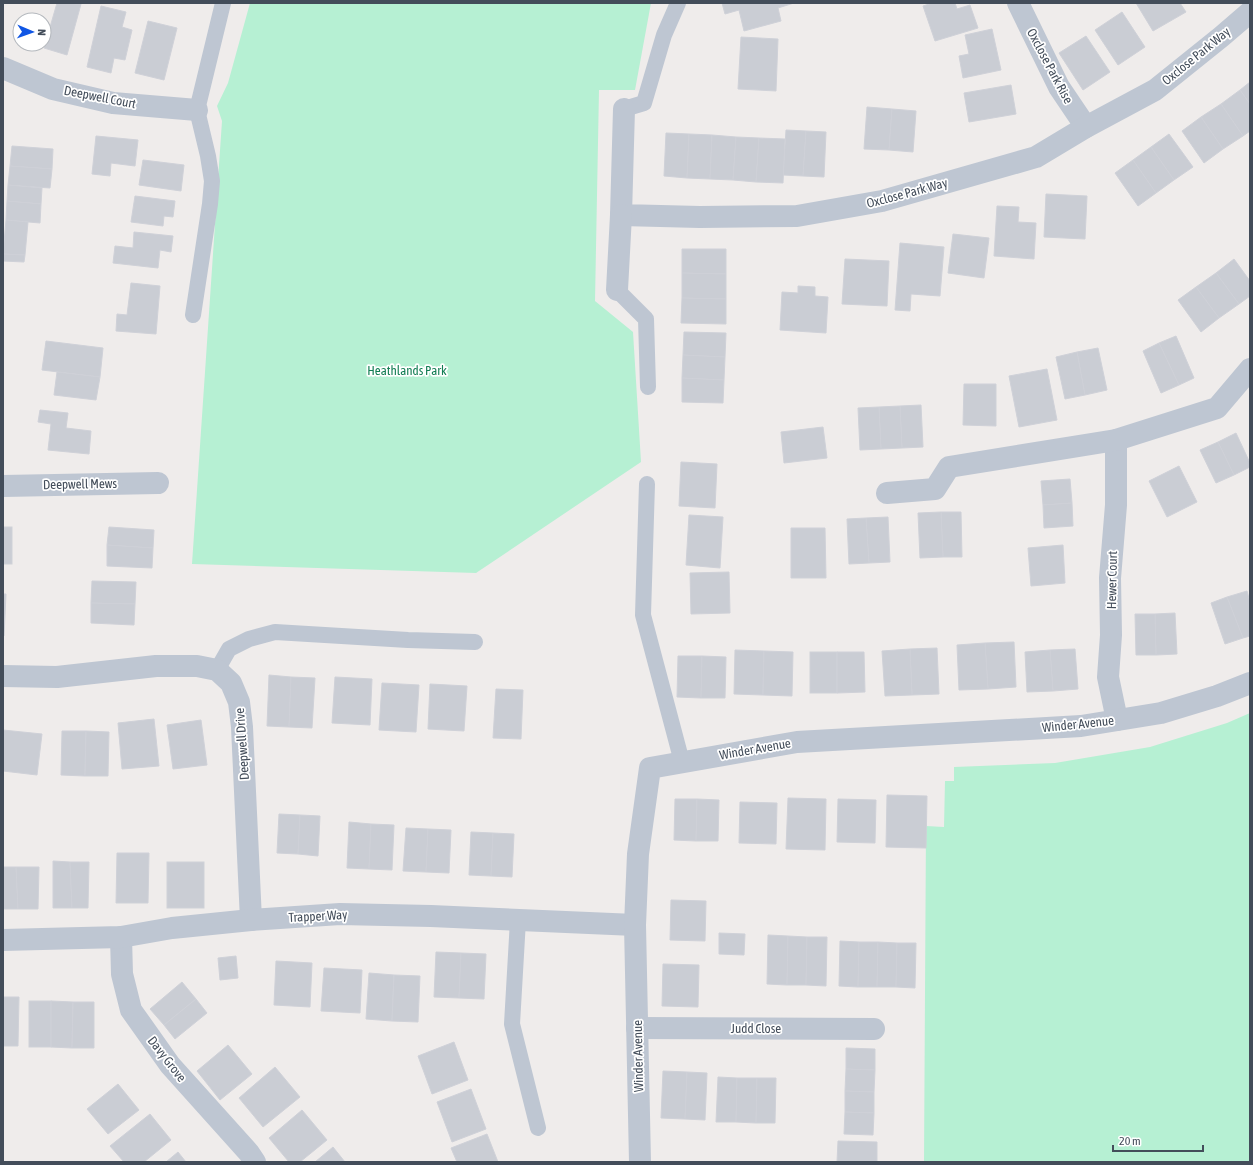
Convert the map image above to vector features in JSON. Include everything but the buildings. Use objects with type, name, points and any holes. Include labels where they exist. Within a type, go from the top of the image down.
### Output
[{"type":"street","name":"Oxclose Park Rise","points":[[1018,3],[1059,87],[1086,127]]},
{"type":"street","name":"Oxclose Park Way","points":[[621,215],[797,216],[882,201],[1036,157],[1086,127],[1154,90],[1250,12]]},
{"type":"street","name":"Deepwell Court","points":[[4,72],[53,88],[113,103],[197,110]]},
{"type":"street","points":[[617,290],[624,109]]},
{"type":"street","points":[[887,494],[934,488],[949,468],[1116,440],[1217,408],[1250,369]]},
{"type":"street","name":"Hewer Court","points":[[1116,440],[1116,505],[1110,578],[1111,634],[1108,677],[1117,720]]},
{"type":"street","name":"Deepwell Mews","points":[[3,486],[158,483]]},
{"type":"street","points":[[3,676],[57,677],[156,666],[197,666],[217,670]]},
{"type":"street","name":"Deepwell Drive","points":[[217,670],[231,682],[239,702],[242,727],[251,920]]},
{"type":"street","name":"Winder Avenue","points":[[640,1162],[635,924],[638,854],[650,768],[797,742],[1081,726],[1161,713],[1217,696],[1250,683]]},
{"type":"street","name":"Trapper Way","points":[[3,940],[121,936],[172,928],[251,920],[340,914],[635,924]]},
{"type":"street","name":"Davy Grove","points":[[121,936],[122,974],[131,1010],[170,1065],[249,1153],[255,1162]]},
{"type":"street","name":"Judd Close","points":[[637,1028],[874,1029]]},
{"type":"lane","points":[[194,315],[212,181],[208,156],[197,110],[223,3]]},
{"type":"lane","points":[[624,109],[644,103],[664,35],[678,3]]},
{"type":"lane","points":[[617,290],[646,319],[648,388]]},
{"type":"lane","points":[[647,484],[643,615],[682,762]]},
{"type":"lane","points":[[217,670],[229,649],[249,639],[275,632],[475,642]]},
{"type":"lane","points":[[518,920],[512,1024],[538,1128]]},
{"type":"green space","name":"Heathlands Park","points":[[250,3],[651,3],[635,90],[599,90],[595,301],[633,332],[641,462],[476,573],[192,564],[222,121],[217,106],[228,83]]},
{"type":"green space","points":[[1250,713],[1250,1162],[924,1162],[926,826],[944,827],[945,781],[954,781],[954,767],[1055,763],[1150,747],[1227,723]]}]
